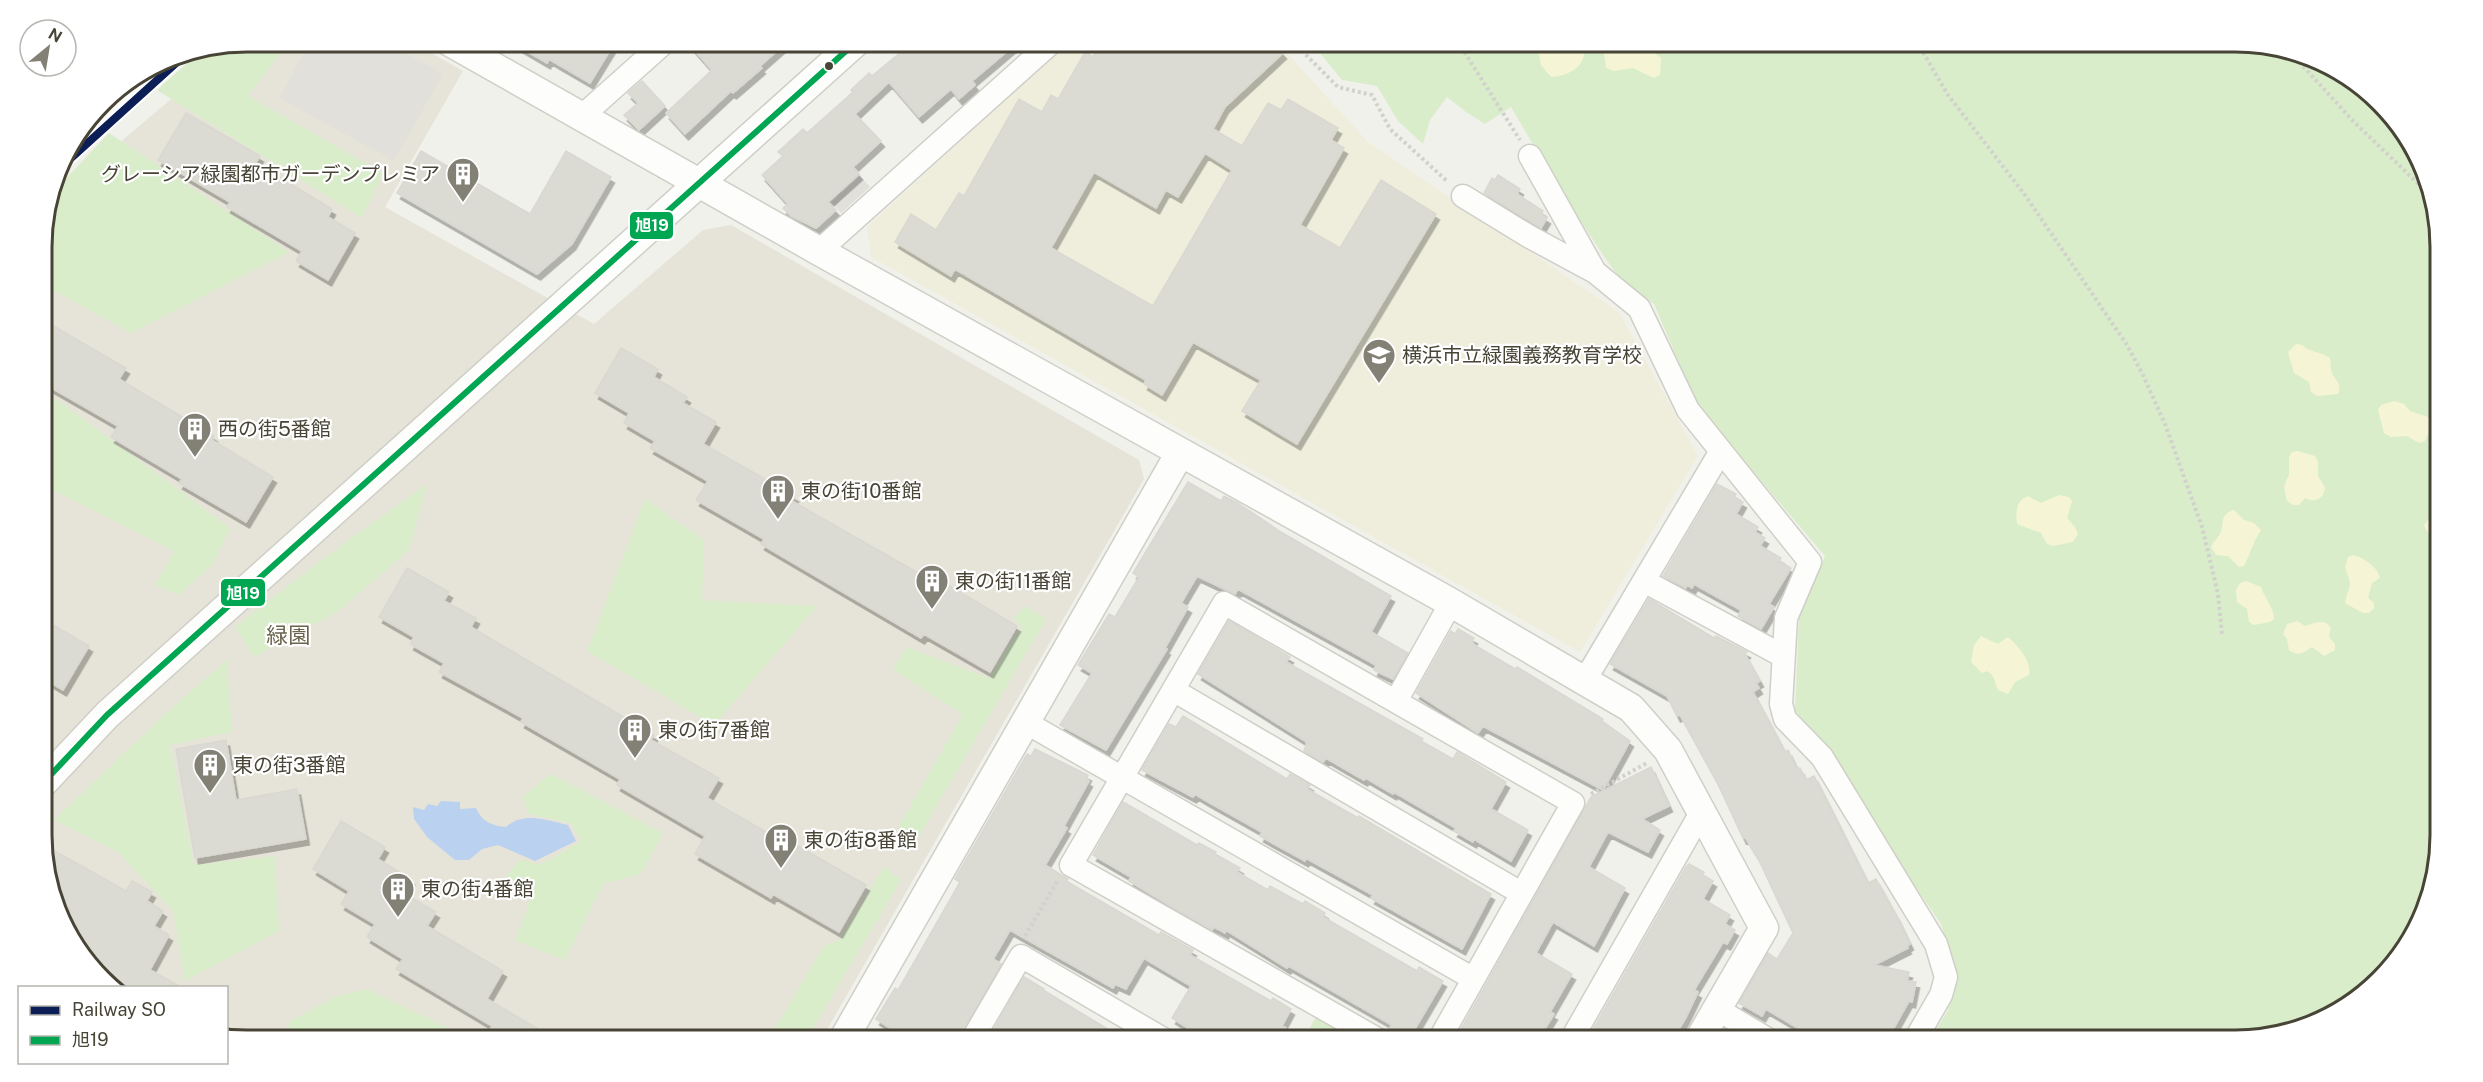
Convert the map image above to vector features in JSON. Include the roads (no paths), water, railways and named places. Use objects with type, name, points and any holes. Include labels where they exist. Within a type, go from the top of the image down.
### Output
[{"type":"street","points":[[469,53],[699,185],[1451,603],[1631,708],[1668,750],[1764,928],[1705,1029]]},
{"type":"street","points":[[581,117],[653,53]]},
{"type":"street","points":[[52,774],[123,700],[844,53]]},
{"type":"street","points":[[819,251],[1040,53]]},
{"type":"street","points":[[90,133],[149,79]]},
{"type":"street","points":[[1530,156],[1595,272]]},
{"type":"street","points":[[1464,196],[1530,237],[1595,272],[1639,308],[1688,410],[1810,562],[1786,618],[1781,705],[1785,719],[1822,757],[1936,944],[1946,977],[1941,995],[1921,1029]]},
{"type":"street","points":[[1586,680],[1721,451]]},
{"type":"street","points":[[849,1030],[1180,453]]},
{"type":"street","points":[[1644,581],[1784,656]]},
{"type":"street","points":[[1360,1029],[1071,865],[1224,603],[1573,803],[1445,1029]]},
{"type":"street","points":[[1396,701],[1451,603]]},
{"type":"street","points":[[1173,690],[1521,892]]},
{"type":"street","points":[[1025,722],[1472,978]]},
{"type":"street","points":[[1577,1029],[1702,811]]},
{"type":"street","points":[[978,1030],[1021,956],[1147,1030]]},
{"type":"street","points":[[1717,1009],[1751,1029]]},
{"type":"water","points":[[441,801],[460,802],[460,809],[476,808],[484,819],[492,824],[506,827],[520,819],[528,818],[568,825],[576,841],[535,861],[498,845],[482,849],[469,860],[455,860],[427,837],[414,819],[413,807],[424,810],[428,804],[437,806]]},
{"type":"rail line","name":"SO","points":[[78,152],[170,69]]},
{"type":"place","name":"グレーシア緑園都市ガーデンプレミア","points":[[463,203]]},
{"type":"place","name":"横浜市立緑園義務教育学校","points":[[1379,384]]},
{"type":"place","name":"西の街5番館","points":[[195,458]]},
{"type":"place","name":"東の街10番館","points":[[778,520]]},
{"type":"place","name":"東の街11番館","points":[[932,610]]},
{"type":"place","name":"東の街7番館","points":[[635,759]]},
{"type":"place","name":"東の街3番館","points":[[210,794]]},
{"type":"place","name":"東の街8番館","points":[[781,869]]},
{"type":"place","name":"東の街4番館","points":[[398,918]]},
{"type":"district","name":"緑園","points":[[288,635]]}]
